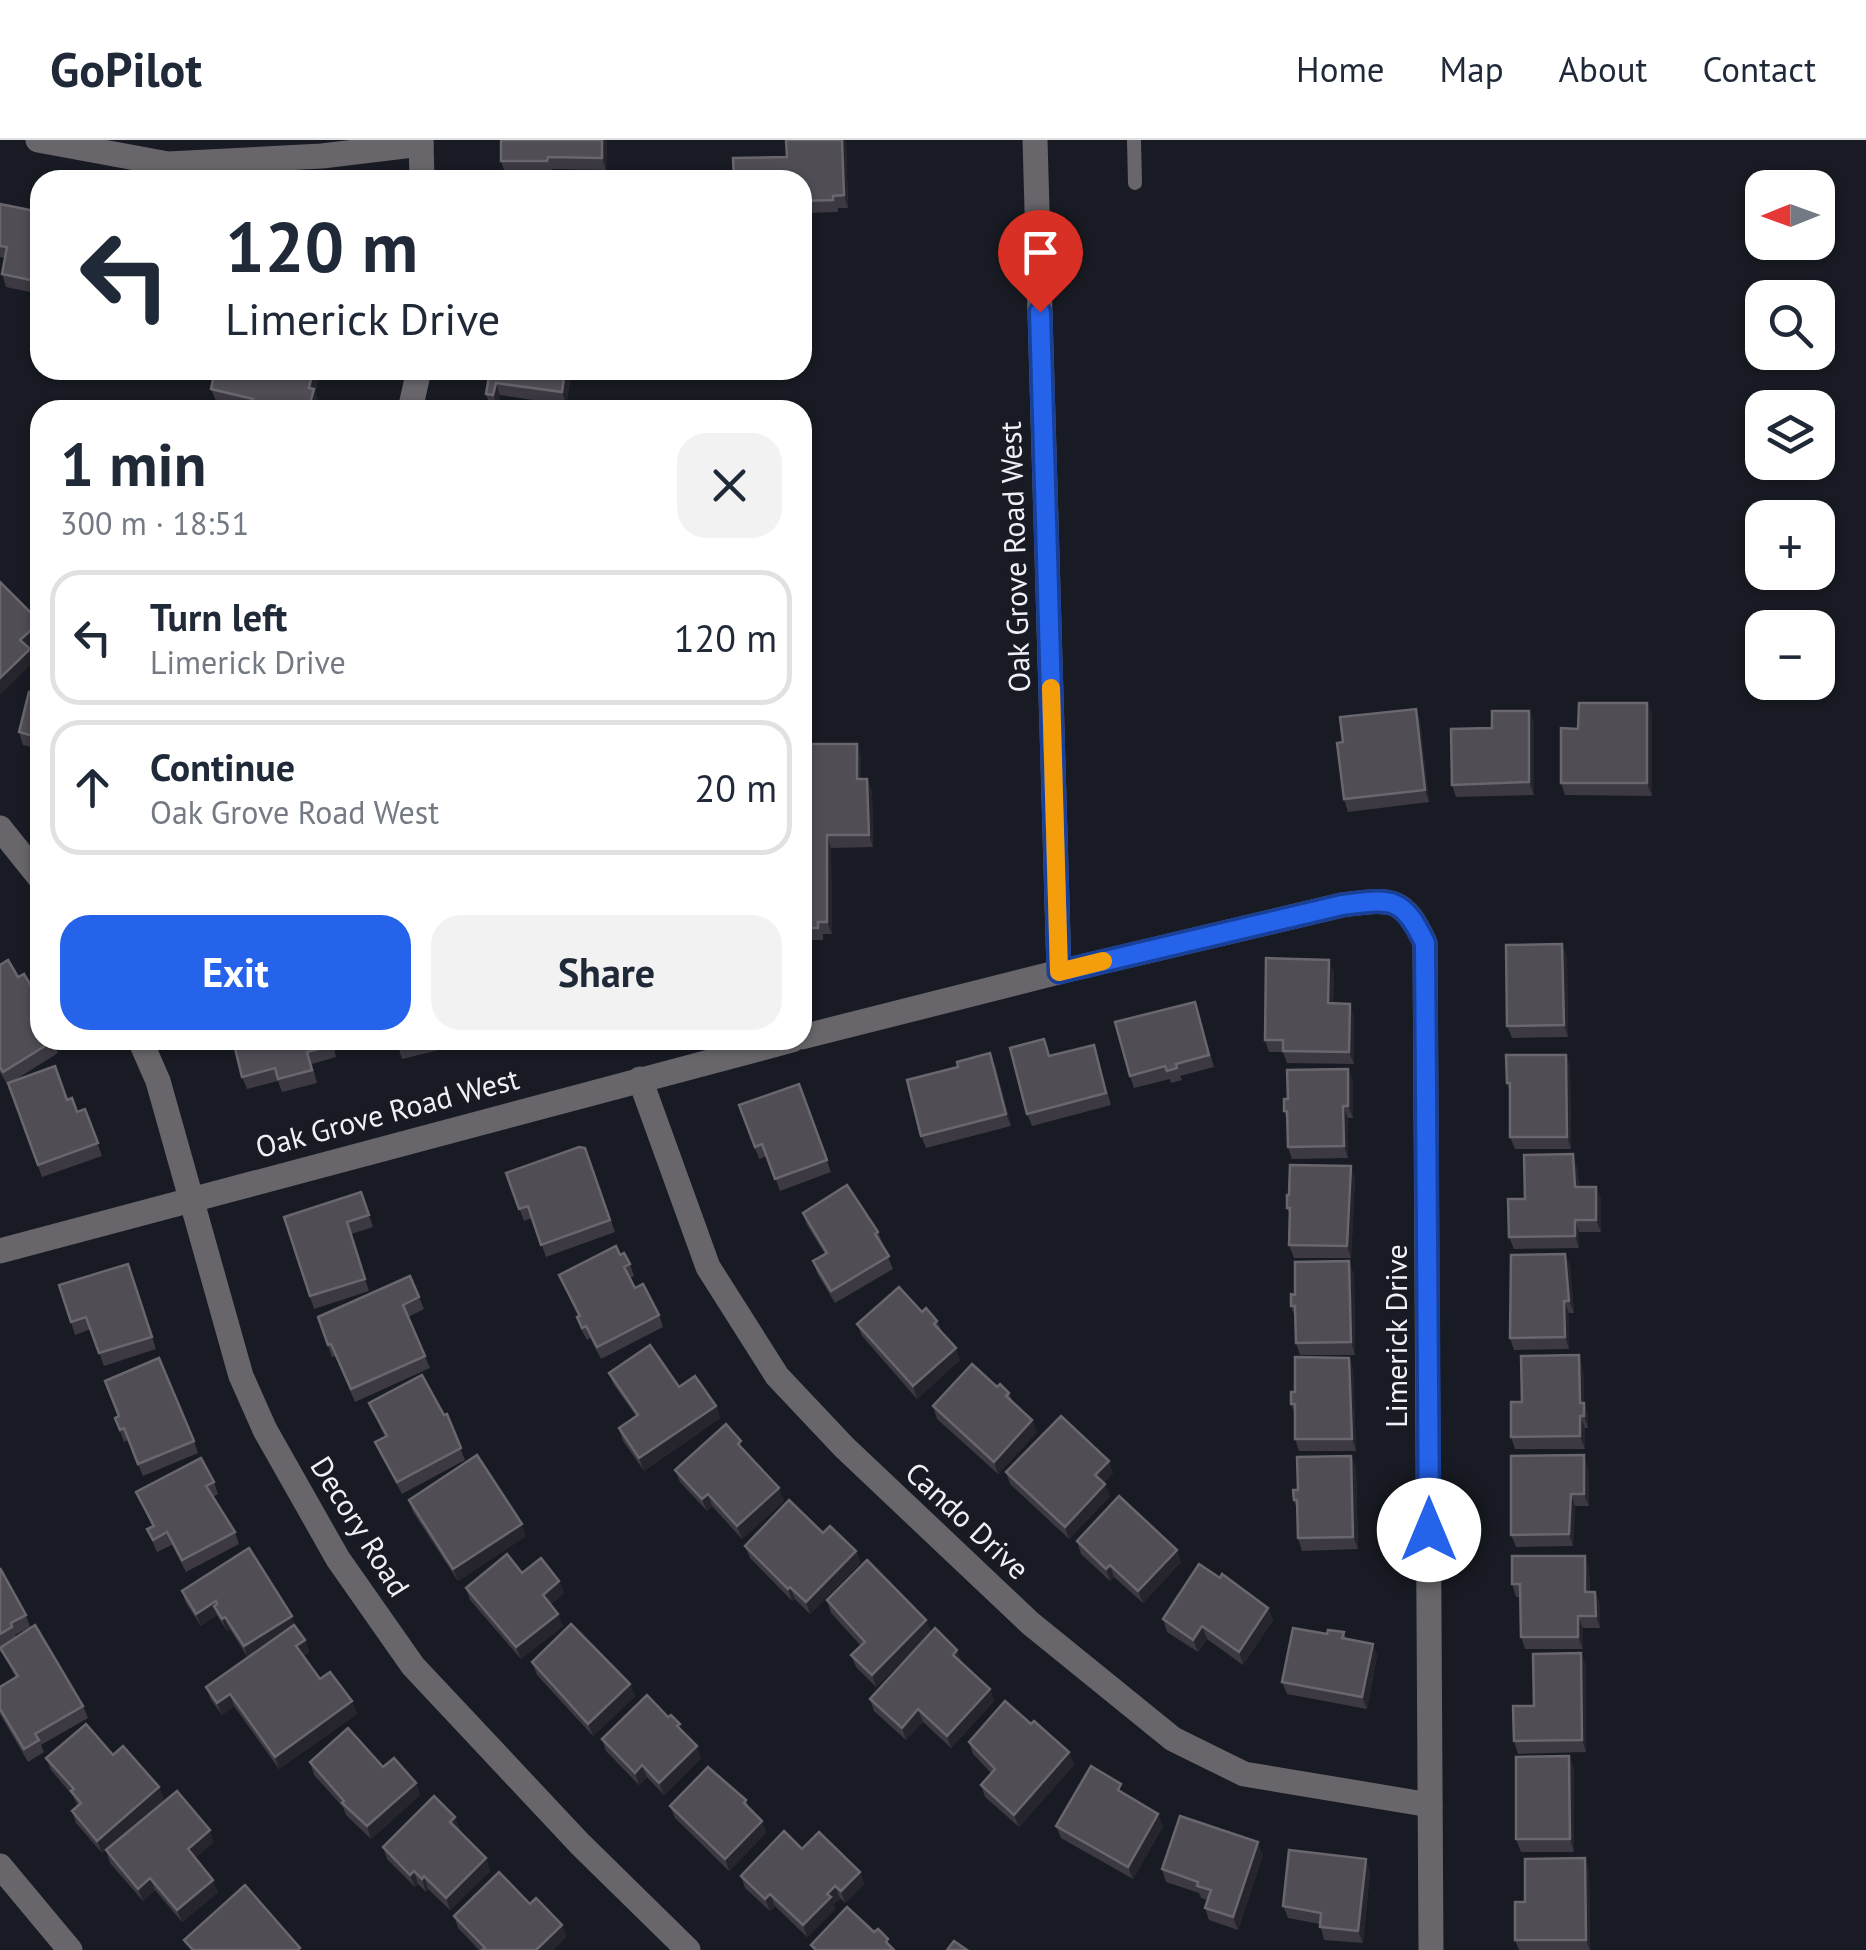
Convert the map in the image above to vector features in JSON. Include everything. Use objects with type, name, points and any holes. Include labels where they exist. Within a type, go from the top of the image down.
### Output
[{"type":"street","points":[[38,140],[168,164],[322,156],[421,142],[422,170]]},
{"type":"street","name":"Oak Grove Road West","points":[[1034,140],[1059,972]]},
{"type":"street","points":[[0,828],[30,866]]},
{"type":"street","name":"Limerick Drive","points":[[1059,972],[1286,918],[1376,901],[1400,906],[1412,915],[1425,943],[1432,1950]]},
{"type":"street","points":[[812,1034],[1059,972]]},
{"type":"street","name":"Decory Road","points":[[144,1050],[158,1081],[241,1376],[264,1430],[338,1558],[414,1666],[580,1844],[688,1950]]},
{"type":"street","name":"Oak Grove Road West","points":[[0,1251],[753,1050]]},
{"type":"street","name":"Cando Drive","points":[[640,1079],[708,1267],[777,1376],[844,1447],[1030,1623],[1173,1739],[1244,1774],[1430,1805]]},
{"type":"street","points":[[0,1866],[70,1950]]},
{"type":"lane","points":[[1134,140],[1136,183]]},
{"type":"building","points":[[501,140],[602,140],[602,158],[501,161]]},
{"type":"building","points":[[786,140],[842,140],[844,195],[833,196],[833,200],[812,201],[812,170],[734,170],[733,158],[787,157]]},
{"type":"building","points":[[0,204],[30,210],[30,280],[2,274],[7,247],[0,246]]},
{"type":"building","points":[[213,380],[311,380],[309,388],[314,389],[311,400],[253,400],[211,389]]},
{"type":"building","points":[[488,380],[564,380],[562,392],[496,383],[493,395],[486,394]]},
{"type":"building","points":[[0,582],[30,612],[30,631],[20,640],[30,649],[0,678]]},
{"type":"building","points":[[29,692],[30,735],[19,732]]},
{"type":"building","points":[[1579,703],[1647,703],[1647,783],[1561,783],[1561,728],[1578,729]]},
{"type":"building","points":[[1416,709],[1425,790],[1344,799],[1337,743],[1343,742],[1340,717]]},
{"type":"building","points":[[1492,711],[1529,711],[1529,782],[1452,785],[1451,729],[1492,728]]},
{"type":"building","points":[[812,744],[857,744],[857,779],[867,779],[869,835],[827,835],[827,922],[818,922],[818,928],[812,928]]},
{"type":"building","points":[[1562,944],[1564,1025],[1507,1026],[1506,945]]},
{"type":"building","points":[[1266,958],[1329,960],[1328,1003],[1350,1004],[1349,1052],[1283,1051],[1283,1040],[1265,1040]]},
{"type":"building","points":[[8,960],[18,977],[24,974],[30,984],[30,1050],[38,1050],[3,1072],[0,1067],[0,965]]},
{"type":"building","points":[[1195,1002],[1209,1055],[1176,1064],[1177,1068],[1167,1071],[1165,1066],[1130,1076],[1115,1022]]},
{"type":"building","points":[[1044,1039],[1049,1056],[1094,1045],[1106,1093],[1027,1114],[1010,1048]]},
{"type":"building","points":[[235,1050],[314,1050],[307,1052],[312,1070],[278,1079],[275,1068],[242,1077]]},
{"type":"building","points":[[990,1053],[1006,1114],[921,1136],[907,1080],[958,1067],[957,1062]]},
{"type":"building","points":[[1506,1055],[1566,1055],[1567,1137],[1510,1137]]},
{"type":"building","points":[[55,1066],[67,1100],[72,1098],[77,1112],[85,1109],[98,1143],[38,1165],[8,1083]]},
{"type":"building","points":[[1348,1069],[1348,1106],[1343,1106],[1344,1146],[1288,1147],[1284,1111],[1284,1099],[1288,1099],[1287,1070]]},
{"type":"building","points":[[799,1084],[827,1160],[775,1179],[762,1144],[755,1147],[739,1105]]},
{"type":"building","points":[[585,1148],[610,1220],[541,1245],[528,1206],[519,1209],[506,1173]]},
{"type":"building","points":[[1573,1154],[1575,1187],[1596,1187],[1596,1220],[1575,1220],[1575,1236],[1509,1237],[1508,1199],[1525,1199],[1524,1155]]},
{"type":"building","points":[[1290,1165],[1351,1166],[1347,1246],[1289,1245]]},
{"type":"building","points":[[847,1185],[889,1256],[831,1291],[813,1261],[827,1253],[803,1213]]},
{"type":"building","points":[[361,1192],[369,1215],[347,1222],[365,1279],[310,1296],[284,1217]]},
{"type":"building","points":[[616,1246],[630,1264],[624,1267],[635,1288],[643,1284],[659,1315],[597,1347],[586,1326],[582,1328],[559,1275]]},
{"type":"building","points":[[1565,1254],[1569,1301],[1564,1301],[1565,1337],[1510,1338],[1511,1255]]},
{"type":"building","points":[[1349,1261],[1351,1342],[1296,1343],[1295,1306],[1291,1306],[1295,1262]]},
{"type":"building","points":[[128,1264],[152,1337],[99,1353],[86,1317],[71,1322],[59,1285]]},
{"type":"building","points":[[410,1276],[419,1297],[403,1305],[425,1356],[351,1389],[318,1317]]},
{"type":"building","points":[[899,1287],[922,1312],[926,1308],[937,1321],[934,1324],[956,1348],[913,1386],[857,1324]]},
{"type":"building","points":[[650,1345],[679,1387],[695,1376],[716,1406],[639,1458],[619,1428],[638,1415],[609,1373]]},
{"type":"building","points":[[1579,1355],[1580,1403],[1584,1403],[1580,1436],[1511,1437],[1511,1402],[1522,1402],[1521,1356]]},
{"type":"building","points":[[1295,1357],[1349,1358],[1352,1439],[1295,1439],[1291,1392],[1295,1392]]},
{"type":"building","points":[[159,1358],[194,1441],[138,1464],[124,1428],[120,1430],[115,1418],[119,1416],[105,1381]]},
{"type":"building","points":[[972,1364],[997,1387],[1000,1384],[1009,1393],[1006,1396],[1032,1420],[994,1462],[933,1406]]},
{"type":"building","points":[[422,1375],[444,1415],[447,1414],[461,1448],[397,1482],[375,1442],[387,1436],[369,1403]]},
{"type":"building","points":[[1061,1416],[1109,1461],[1095,1475],[1105,1484],[1065,1527],[1006,1472]]},
{"type":"building","points":[[726,1424],[741,1441],[738,1444],[779,1488],[737,1526],[708,1494],[702,1499],[675,1470]]},
{"type":"building","points":[[477,1455],[522,1524],[453,1569],[409,1500]]},
{"type":"building","points":[[1584,1455],[1584,1494],[1571,1494],[1569,1534],[1511,1535],[1511,1456]]},
{"type":"building","points":[[1351,1456],[1353,1537],[1298,1538],[1293,1490],[1298,1490],[1297,1457]]},
{"type":"building","points":[[201,1458],[214,1482],[206,1486],[235,1532],[182,1560],[167,1532],[153,1540],[147,1529],[154,1526],[136,1492]]},
{"type":"building","points":[[1119,1496],[1177,1550],[1138,1591],[1110,1565],[1106,1569],[1077,1541]]},
{"type":"building","points":[[789,1500],[823,1533],[830,1526],[856,1551],[806,1602],[745,1546]]},
{"type":"building","points":[[249,1548],[292,1616],[244,1646],[225,1617],[222,1619],[214,1606],[216,1601],[196,1614],[182,1591]]},
{"type":"building","points":[[507,1554],[522,1573],[541,1558],[559,1581],[543,1595],[558,1614],[516,1647],[466,1588]]},
{"type":"building","points":[[1512,1556],[1585,1556],[1585,1592],[1595,1592],[1596,1616],[1578,1616],[1578,1637],[1521,1637],[1520,1584],[1512,1584]]},
{"type":"building","points":[[867,1560],[926,1620],[872,1675],[851,1655],[865,1642],[827,1600]]},
{"type":"building","points":[[1199,1564],[1220,1578],[1222,1574],[1268,1608],[1239,1652],[1202,1626],[1193,1640],[1163,1619]]},
{"type":"building","points":[[0,1568],[26,1615],[0,1634]]},
{"type":"building","points":[[571,1624],[630,1684],[588,1724],[532,1662]]},
{"type":"building","points":[[35,1625],[83,1706],[35,1734],[39,1740],[24,1749],[0,1709],[0,1687],[18,1676],[0,1648]]},
{"type":"building","points":[[294,1625],[305,1640],[296,1646],[320,1679],[330,1672],[352,1701],[275,1757],[230,1694],[217,1703],[206,1687]]},
{"type":"building","points":[[935,1628],[957,1650],[953,1655],[990,1689],[947,1736],[918,1709],[902,1728],[870,1699]]},
{"type":"building","points":[[1293,1628],[1327,1634],[1328,1630],[1344,1632],[1342,1638],[1373,1644],[1362,1697],[1282,1682]]},
{"type":"building","points":[[1581,1653],[1582,1740],[1514,1741],[1513,1706],[1534,1706],[1533,1654]]},
{"type":"building","points":[[647,1695],[680,1724],[677,1726],[697,1746],[659,1783],[642,1765],[635,1773],[602,1739]]},
{"type":"building","points":[[1005,1701],[1069,1752],[1014,1815],[981,1785],[995,1769],[969,1742]]},
{"type":"building","points":[[86,1724],[113,1755],[123,1746],[159,1787],[97,1841],[72,1811],[81,1803],[71,1791],[74,1789],[46,1758]]},
{"type":"building","points":[[348,1728],[383,1767],[394,1758],[416,1783],[367,1826],[342,1803],[310,1762]]},
{"type":"building","points":[[1569,1756],[1570,1839],[1516,1839],[1516,1757]]},
{"type":"building","points":[[1091,1766],[1121,1784],[1118,1790],[1158,1814],[1128,1867],[1056,1826]]},
{"type":"building","points":[[708,1767],[746,1800],[744,1803],[762,1821],[725,1859],[670,1806]]},
{"type":"building","points":[[177,1791],[210,1830],[188,1849],[213,1880],[177,1910],[150,1878],[138,1889],[106,1850]]},
{"type":"building","points":[[434,1796],[455,1817],[450,1822],[486,1858],[446,1898],[424,1876],[422,1879],[414,1871],[410,1875],[383,1847]]},
{"type":"building","points":[[1180,1816],[1258,1842],[1233,1917],[1205,1908],[1211,1890],[1162,1869]]},
{"type":"building","points":[[784,1831],[802,1849],[819,1832],[860,1872],[841,1891],[835,1886],[827,1894],[831,1897],[803,1925],[770,1894],[765,1899],[741,1876]]},
{"type":"building","points":[[1289,1850],[1366,1859],[1358,1931],[1320,1927],[1321,1913],[1283,1906]]},
{"type":"building","points":[[1585,1858],[1586,1940],[1515,1940],[1515,1902],[1525,1902],[1525,1859]]},
{"type":"building","points":[[499,1872],[530,1904],[536,1898],[562,1925],[536,1950],[482,1950],[485,1948],[454,1916]]},
{"type":"building","points":[[245,1885],[298,1950],[193,1950],[184,1940]]},
{"type":"building","points":[[847,1907],[874,1932],[878,1929],[894,1950],[816,1950],[811,1945]]},
{"type":"building","points":[[954,1941],[967,1950],[947,1950]]},
{"type":"slow traffic","points":[[1051,688],[1059,972],[1103,961]]},
{"type":"route","points":[[1040,312],[1059,972],[1342,905],[1376,901],[1400,906],[1412,915],[1425,943],[1429,1530]]}]
